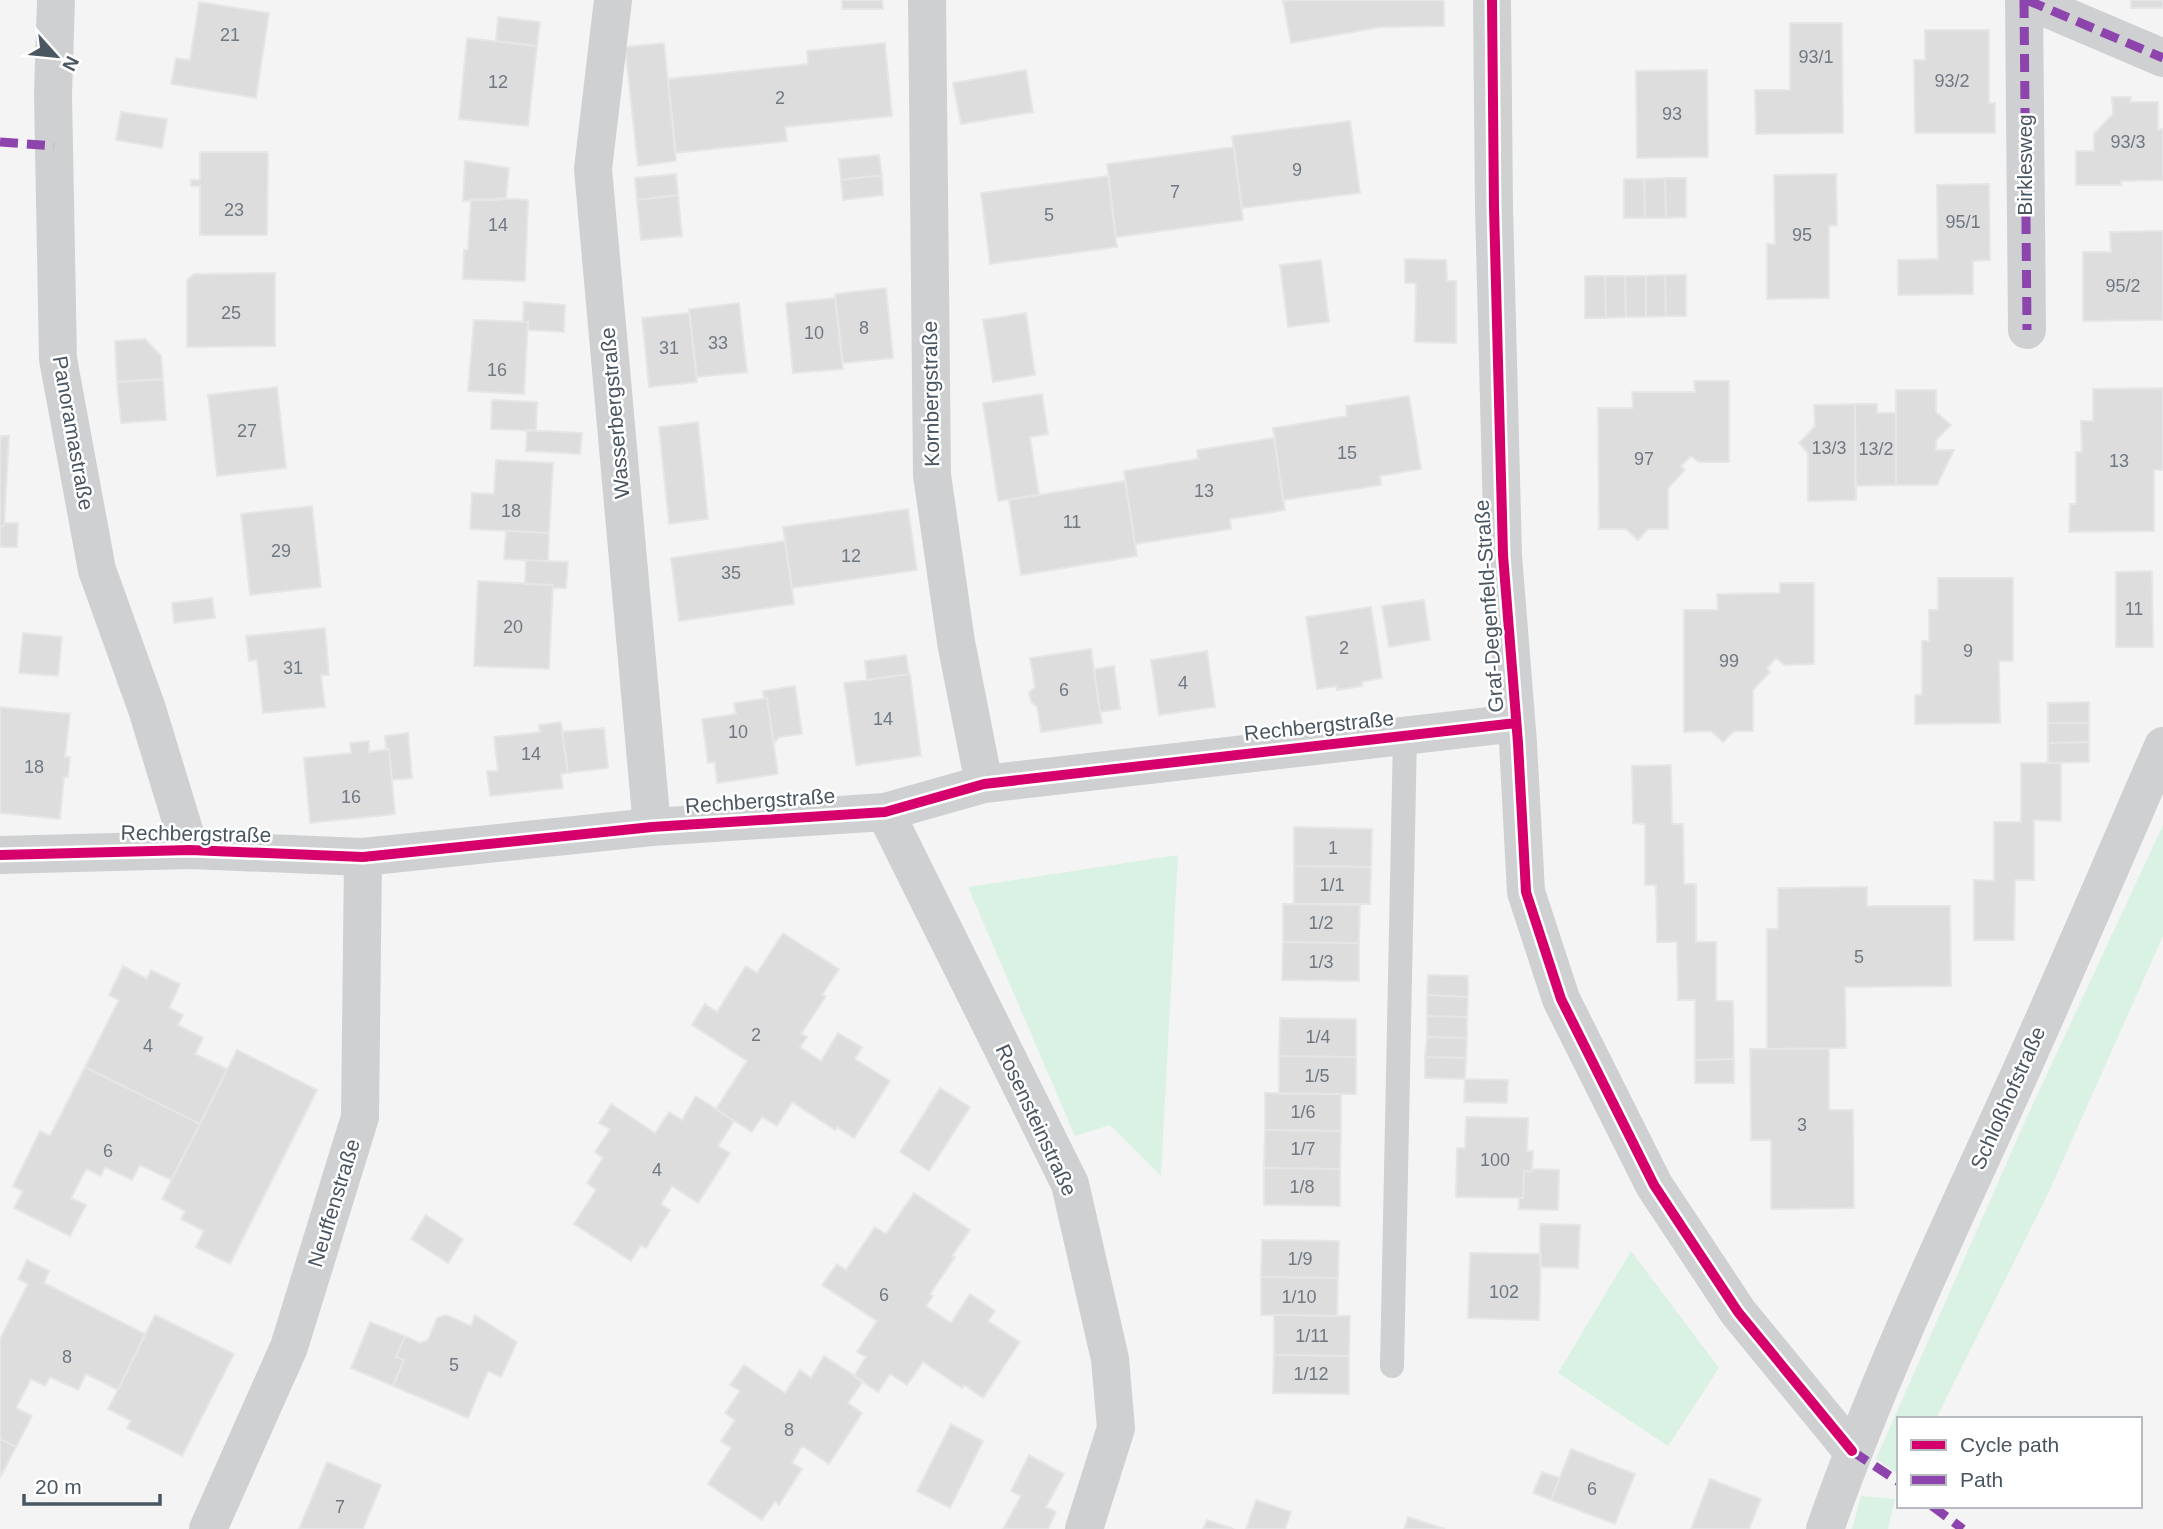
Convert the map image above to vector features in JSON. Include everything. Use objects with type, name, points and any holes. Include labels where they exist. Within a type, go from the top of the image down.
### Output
[{"type":"street","name":"Panoramastraße","points":[[56,0],[53,94],[58,359],[97,570],[147,709],[190,850]]},
{"type":"street","name":"Wasserbergstraße","points":[[613,0],[593,169],[652,827]]},
{"type":"street","name":"Kornbergstraße","points":[[927,0],[932,475],[956,642],[984,784]]},
{"type":"street","name":"Graf-Degenfeld-Straße","points":[[1492,0],[1494,217],[1503,555],[1526,892],[1561,999],[1654,1185],[1738,1312],[1852,1451]]},
{"type":"street","name":"Birklesweg","points":[[2027,330],[2026,0],[2163,58]]},
{"type":"street","name":"Rechbergstraße","points":[[0,855],[190,850],[363,857],[652,827],[885,812],[984,784],[1516,723]]},
{"type":"street","name":"Schloßhofstraße","points":[[1825,1529],[1852,1451],[1888,1364],[2023,1068],[2163,746]]},
{"type":"street","name":"Rosensteinstraße","points":[[885,812],[1070,1184],[1110,1359],[1116,1428],[1084,1529]]},
{"type":"street","name":"Neuffenstraße","points":[[208,1529],[289,1347],[360,1117],[363,857]]},
{"type":"lane","name":"Rechbergstraße","points":[[1392,1366],[1405,736]]},
{"type":"green space","points":[[2163,825],[2163,936],[2047,1196],[1937,1417],[1897,1417],[1897,1474],[1876,1459],[2026,1119]]},
{"type":"green space","points":[[1178,855],[1161,1176],[1110,1125],[1075,1136],[968,887]]},
{"type":"green space","points":[[1631,1251],[1719,1368],[1668,1446],[1558,1373]]},
{"type":"green space","points":[[1861,1496],[1895,1499],[1888,1529],[1852,1529]]},
{"type":"building","points":[[842,0],[882,0],[883,9],[842,9]]},
{"type":"building","points":[[1444,0],[1444,26],[1381,27],[1291,43],[1283,1]]},
{"type":"building","points":[[2131,0],[2163,0],[2163,8],[2131,8]]},
{"type":"building","points":[[199,2],[269,13],[256,98],[171,84],[176,58],[190,60]]},
{"type":"building","points":[[498,17],[540,22],[537,46],[496,41]]},
{"type":"building","points":[[1790,23],[1842,23],[1843,133],[1756,134],[1755,90],[1790,90]]},
{"type":"building","points":[[1925,30],[1989,30],[1989,103],[1995,103],[1995,133],[1915,133],[1914,60],[1925,60]]},
{"type":"building","points":[[467,38],[537,46],[528,126],[459,119]]},
{"type":"building","points":[[664,43],[676,161],[638,166],[625,47]]},
{"type":"building","points":[[885,43],[892,116],[785,127],[787,141],[676,153],[668,79],[808,64],[807,51]]},
{"type":"building","points":[[1026,70],[1033,112],[961,124],[953,83]]},
{"type":"building","points":[[1707,70],[1708,157],[1637,158],[1636,71]]},
{"type":"building","points":[[2112,97],[2131,97],[2130,102],[2158,102],[2158,130],[2163,129],[2163,180],[2121,181],[2121,185],[2076,185],[2076,151],[2094,151],[2094,134],[2113,114]]},
{"type":"building","points":[[121,112],[167,119],[162,148],[116,140]]},
{"type":"building","points":[[1350,121],[1360,193],[1242,208],[1232,136]]},
{"type":"building","points":[[1234,147],[1243,220],[1116,237],[1107,164]]},
{"type":"building","points":[[200,152],[268,152],[267,235],[200,235],[200,186],[191,186],[191,180],[200,180]]},
{"type":"building","points":[[879,155],[882,175],[841,180],[839,159]]},
{"type":"building","points":[[465,161],[509,168],[506,199],[463,201]]},
{"type":"building","points":[[676,174],[678,195],[637,200],[635,178]]},
{"type":"building","points":[[1836,174],[1837,225],[1829,226],[1829,298],[1767,299],[1767,244],[1775,244],[1774,175]]},
{"type":"building","points":[[882,175],[883,195],[843,200],[841,180]]},
{"type":"building","points":[[1108,176],[1117,247],[990,264],[981,193]]},
{"type":"building","points":[[1665,178],[1686,178],[1686,217],[1666,218]]},
{"type":"building","points":[[1665,178],[1666,218],[1645,218],[1644,179]]},
{"type":"building","points":[[1624,179],[1644,179],[1645,218],[1624,218]]},
{"type":"building","points":[[1989,184],[1990,260],[1973,261],[1973,294],[1898,295],[1898,260],[1938,259],[1937,185]]},
{"type":"building","points":[[678,195],[682,236],[641,240],[637,200]]},
{"type":"building","points":[[471,199],[528,200],[525,281],[463,279]]},
{"type":"building","points":[[2163,231],[2163,320],[2083,321],[2083,252],[2111,252],[2110,232]]},
{"type":"building","points":[[1405,259],[1446,260],[1447,281],[1456,281],[1456,343],[1415,342],[1416,283],[1405,283]]},
{"type":"building","points":[[1321,260],[1329,322],[1288,327],[1280,265]]},
{"type":"building","points":[[275,273],[275,346],[187,347],[187,280],[194,274]]},
{"type":"building","points":[[1665,275],[1686,275],[1686,316],[1666,316]]},
{"type":"building","points":[[1665,275],[1666,316],[1646,317],[1646,276]]},
{"type":"building","points":[[1585,276],[1605,276],[1606,318],[1585,318]]},
{"type":"building","points":[[1605,276],[1625,276],[1626,317],[1606,318]]},
{"type":"building","points":[[1625,276],[1646,276],[1646,317],[1626,317]]},
{"type":"building","points":[[886,288],[893,358],[843,363],[835,294]]},
{"type":"building","points":[[835,298],[843,369],[793,373],[786,303]]},
{"type":"building","points":[[524,302],[565,305],[564,332],[528,330],[528,322],[523,322]]},
{"type":"building","points":[[739,303],[747,372],[697,377],[689,309]]},
{"type":"building","points":[[689,313],[697,382],[649,387],[642,318]]},
{"type":"building","points":[[1026,313],[1035,375],[993,382],[983,320]]},
{"type":"building","points":[[474,320],[528,322],[524,394],[468,391]]},
{"type":"building","points":[[145,339],[161,356],[163,379],[117,382],[115,341]]},
{"type":"building","points":[[163,379],[166,420],[121,423],[117,382]]},
{"type":"building","points":[[1694,381],[1729,381],[1729,462],[1699,462],[1691,456],[1681,466],[1685,470],[1668,488],[1668,529],[1648,529],[1638,540],[1626,529],[1599,529],[1598,408],[1633,408],[1632,392],[1695,392]]},
{"type":"building","points":[[277,387],[286,468],[217,476],[208,395]]},
{"type":"building","points":[[2163,388],[2163,470],[2154,470],[2154,531],[2069,532],[2070,504],[2076,504],[2076,452],[2082,452],[2081,421],[2093,421],[2093,389]]},
{"type":"building","points":[[1896,390],[1936,390],[1936,412],[1951,425],[1936,440],[1936,450],[1954,450],[1937,485],[1896,485]]},
{"type":"building","points":[[1042,394],[1048,434],[1030,437],[1039,495],[998,501],[983,403]]},
{"type":"building","points":[[1409,396],[1421,469],[1380,476],[1381,485],[1283,500],[1273,428],[1347,416],[1346,406]]},
{"type":"building","points":[[492,400],[537,402],[536,431],[491,429]]},
{"type":"building","points":[[1855,404],[1856,500],[1808,501],[1808,453],[1799,443],[1815,426],[1814,405]]},
{"type":"building","points":[[1855,404],[1877,404],[1877,413],[1896,413],[1896,485],[1855,486]]},
{"type":"building","points":[[698,422],[708,519],[669,524],[659,427]]},
{"type":"building","points":[[527,430],[582,433],[580,454],[526,451]]},
{"type":"building","points":[[0,436],[9,436],[4,526],[0,526]]},
{"type":"building","points":[[1274,438],[1285,510],[1230,519],[1231,529],[1135,544],[1124,471],[1198,459],[1197,450]]},
{"type":"building","points":[[496,460],[553,463],[549,533],[470,529],[472,493],[494,494]]},
{"type":"building","points":[[1125,481],[1137,556],[1021,575],[1009,500]]},
{"type":"building","points":[[312,506],[321,587],[250,595],[241,514]]},
{"type":"building","points":[[908,509],[917,570],[792,588],[783,527]]},
{"type":"building","points":[[4,523],[18,523],[17,547],[0,547],[0,526],[4,526]]},
{"type":"building","points":[[506,531],[549,533],[548,561],[504,559]]},
{"type":"building","points":[[785,541],[794,604],[679,621],[671,558]]},
{"type":"building","points":[[526,560],[568,562],[566,588],[525,584]]},
{"type":"building","points":[[2152,571],[2153,647],[2116,647],[2116,572]]},
{"type":"building","points":[[1938,578],[2013,578],[2013,661],[1999,661],[2000,723],[1915,724],[1915,695],[1922,695],[1922,641],[1929,641],[1929,610],[1938,610]]},
{"type":"building","points":[[478,581],[553,585],[549,669],[474,666]]},
{"type":"building","points":[[1780,583],[1814,583],[1814,664],[1784,665],[1776,658],[1767,668],[1770,672],[1753,690],[1753,731],[1734,731],[1723,742],[1711,731],[1684,732],[1684,610],[1718,610],[1717,594],[1780,593]]},
{"type":"building","points":[[212,598],[215,618],[174,623],[172,603]]},
{"type":"building","points":[[1424,600],[1430,640],[1389,647],[1382,606]]},
{"type":"building","points":[[1371,607],[1382,678],[1362,682],[1363,686],[1337,690],[1337,686],[1317,689],[1306,617]]},
{"type":"building","points":[[325,628],[329,675],[321,675],[325,707],[263,713],[257,660],[249,661],[246,636]]},
{"type":"building","points":[[23,633],[62,637],[58,676],[19,673]]},
{"type":"building","points":[[1091,649],[1102,723],[1041,732],[1037,707],[1031,702],[1029,693],[1035,687],[1030,658]]},
{"type":"building","points":[[1207,651],[1215,707],[1159,715],[1151,660]]},
{"type":"building","points":[[906,655],[909,674],[867,680],[865,661]]},
{"type":"building","points":[[1114,666],[1120,709],[1100,712],[1094,669]]},
{"type":"building","points":[[910,674],[921,756],[856,765],[844,683]]},
{"type":"building","points":[[795,686],[802,734],[779,737],[774,744],[767,698],[764,699],[763,691]]},
{"type":"building","points":[[767,698],[778,774],[717,783],[715,762],[708,763],[702,719],[736,714],[734,703]]},
{"type":"building","points":[[2089,702],[2089,723],[2048,723],[2048,703]]},
{"type":"building","points":[[0,707],[70,714],[65,757],[70,757],[68,777],[64,777],[60,819],[0,813]]},
{"type":"building","points":[[561,722],[568,773],[561,774],[563,788],[490,796],[487,771],[498,771],[494,737],[540,732],[539,725]]},
{"type":"building","points":[[2048,723],[2089,723],[2089,742],[2048,743]]},
{"type":"building","points":[[604,728],[608,768],[568,773],[562,732]]},
{"type":"building","points":[[408,733],[412,778],[392,780],[385,736]]},
{"type":"building","points":[[369,741],[369,752],[389,749],[395,814],[310,823],[304,758],[351,753],[350,743]]},
{"type":"building","points":[[2089,742],[2089,762],[2048,763],[2048,743]]},
{"type":"building","points":[[2021,763],[2061,763],[2061,821],[2034,820],[2034,880],[2015,880],[2014,940],[1974,940],[1974,880],[1994,881],[1994,822],[2021,822]]},
{"type":"building","points":[[1671,765],[1672,824],[1683,824],[1684,884],[1696,884],[1696,942],[1716,942],[1716,1001],[1733,1001],[1734,1059],[1695,1060],[1695,1000],[1678,1000],[1677,942],[1657,942],[1656,885],[1645,885],[1645,824],[1633,823],[1632,766]]},
{"type":"building","points":[[1294,827],[1372,829],[1371,867],[1294,866]]},
{"type":"building","points":[[1294,866],[1371,867],[1370,904],[1294,904]]},
{"type":"building","points":[[1867,887],[1867,906],[1950,906],[1951,986],[1845,987],[1846,1048],[1767,1049],[1767,929],[1778,929],[1778,888]]},
{"type":"building","points":[[1283,904],[1360,905],[1359,943],[1283,942]]},
{"type":"building","points":[[783,933],[839,969],[822,995],[826,996],[801,1034],[807,1037],[800,1047],[821,1061],[838,1033],[862,1047],[855,1059],[890,1081],[854,1138],[837,1127],[835,1130],[792,1102],[777,1126],[762,1117],[752,1132],[716,1109],[747,1061],[692,1025],[705,1004],[717,1012],[746,966],[757,973]]},
{"type":"building","points":[[1283,942],[1359,943],[1359,981],[1282,980]]},
{"type":"building","points":[[123,966],[147,979],[151,970],[180,984],[169,1008],[183,1015],[178,1025],[203,1038],[195,1054],[227,1069],[200,1124],[85,1067],[119,1000],[109,995]]},
{"type":"building","points":[[1428,975],[1468,976],[1468,997],[1427,995]]},
{"type":"building","points":[[1427,995],[1468,997],[1467,1017],[1427,1016]]},
{"type":"building","points":[[1427,1016],[1467,1017],[1467,1038],[1427,1037]]},
{"type":"building","points":[[1280,1018],[1356,1019],[1356,1057],[1279,1056]]},
{"type":"building","points":[[1427,1037],[1467,1038],[1466,1058],[1425,1057]]},
{"type":"building","points":[[1750,1049],[1829,1049],[1829,1110],[1853,1110],[1854,1208],[1771,1209],[1771,1140],[1751,1140]]},
{"type":"building","points":[[237,1050],[317,1090],[230,1264],[196,1247],[204,1231],[181,1219],[185,1211],[162,1199]]},
{"type":"building","points":[[1279,1056],[1356,1057],[1356,1094],[1279,1094]]},
{"type":"building","points":[[1425,1057],[1466,1058],[1465,1079],[1425,1078]]},
{"type":"building","points":[[1734,1059],[1734,1083],[1695,1083],[1695,1060]]},
{"type":"building","points":[[85,1067],[200,1124],[171,1180],[140,1165],[132,1180],[105,1167],[101,1176],[86,1169],[71,1198],[86,1205],[70,1236],[14,1208],[23,1191],[13,1186],[40,1131],[50,1136]]},
{"type":"building","points":[[1465,1079],[1508,1080],[1507,1103],[1464,1102]]},
{"type":"building","points":[[940,1088],[970,1107],[929,1171],[900,1152]]},
{"type":"building","points":[[1265,1093],[1341,1094],[1341,1131],[1265,1130]]},
{"type":"building","points":[[696,1096],[734,1121],[718,1146],[730,1153],[698,1203],[672,1186],[661,1204],[670,1210],[646,1248],[641,1245],[631,1261],[574,1224],[596,1190],[587,1183],[603,1158],[595,1152],[610,1129],[599,1123],[611,1104],[655,1133],[669,1112],[682,1120]]},
{"type":"building","points":[[1466,1117],[1528,1118],[1527,1151],[1533,1151],[1532,1172],[1524,1171],[1523,1198],[1456,1197],[1457,1148],[1465,1148]]},
{"type":"building","points":[[1265,1130],[1341,1131],[1340,1169],[1264,1168]]},
{"type":"building","points":[[1264,1168],[1340,1169],[1340,1206],[1264,1205]]},
{"type":"building","points":[[1532,1169],[1559,1170],[1558,1210],[1519,1209],[1519,1198],[1523,1198],[1524,1171],[1532,1172]]},
{"type":"building","points":[[914,1193],[970,1230],[930,1294],[933,1296],[926,1306],[951,1323],[970,1294],[995,1311],[988,1321],[1020,1342],[983,1398],[964,1385],[962,1388],[923,1362],[907,1385],[890,1374],[878,1392],[854,1376],[866,1357],[857,1352],[877,1321],[822,1285],[837,1264],[846,1270],[875,1227],[886,1234]]},
{"type":"building","points":[[426,1215],[463,1239],[448,1263],[411,1239]]},
{"type":"building","points":[[1540,1224],[1580,1225],[1578,1268],[1540,1267]]},
{"type":"building","points":[[1262,1240],[1339,1241],[1338,1278],[1261,1277]]},
{"type":"building","points":[[1470,1253],[1541,1254],[1539,1320],[1468,1318]]},
{"type":"building","points":[[27,1260],[49,1271],[44,1283],[145,1334],[118,1390],[86,1374],[78,1390],[50,1377],[45,1386],[31,1379],[16,1408],[32,1416],[16,1447],[0,1439],[0,1339],[28,1284],[18,1279]]},
{"type":"building","points":[[1261,1277],[1338,1278],[1337,1316],[1261,1315]]},
{"type":"building","points":[[155,1315],[234,1354],[182,1456],[127,1428],[131,1421],[108,1409]]},
{"type":"building","points":[[446,1315],[471,1326],[475,1315],[517,1342],[501,1377],[488,1371],[468,1418],[393,1386],[404,1360],[396,1357],[405,1336],[420,1343],[428,1340],[437,1318]]},
{"type":"building","points":[[1274,1315],[1350,1316],[1349,1356],[1274,1355]]},
{"type":"building","points":[[370,1322],[405,1336],[396,1357],[404,1360],[393,1386],[351,1368]]},
{"type":"building","points":[[1274,1355],[1349,1356],[1349,1394],[1273,1393]]},
{"type":"building","points":[[824,1356],[863,1381],[848,1403],[862,1413],[829,1464],[802,1446],[792,1463],[802,1469],[779,1505],[775,1501],[762,1520],[708,1484],[731,1448],[721,1441],[735,1420],[725,1413],[740,1391],[730,1385],[744,1365],[785,1393],[800,1370],[811,1378]]},
{"type":"building","points":[[951,1424],[983,1441],[950,1508],[917,1491]]},
{"type":"building","points":[[0,1439],[16,1447],[1,1476],[0,1475]]},
{"type":"building","points":[[1571,1449],[1635,1474],[1615,1524],[1551,1500]]},
{"type":"building","points":[[1029,1455],[1064,1474],[1046,1507],[1056,1512],[1048,1529],[1003,1529],[1021,1496],[1011,1491]]},
{"type":"building","points":[[327,1462],[381,1485],[363,1529],[299,1529]]},
{"type":"building","points":[[1542,1472],[1560,1478],[1551,1500],[1533,1493]]},
{"type":"building","points":[[1710,1479],[1761,1499],[1749,1529],[1691,1529]]},
{"type":"building","points":[[1256,1500],[1291,1512],[1285,1529],[1246,1529]]},
{"type":"building","points":[[1408,1517],[1445,1529],[1404,1529]]},
{"type":"building","points":[[1207,1520],[1234,1529],[1203,1529]]},
{"type":"marked path","points":[[2024,0],[2027,330]]},
{"type":"marked path","points":[[2027,0],[2163,58]]},
{"type":"marked path","points":[[0,142],[54,146]]},
{"type":"marked path","points":[[1852,1451],[1897,1481]]},
{"type":"marked path","points":[[1935,1508],[1963,1529]]},
{"type":"cycle path","points":[[1492,0],[1494,207],[1503,555],[1518,743],[1526,892],[1561,999],[1654,1185],[1738,1312],[1852,1451]]},
{"type":"cycle path","points":[[0,855],[190,850],[363,857],[652,827],[885,812],[984,784],[1516,723]]}]
